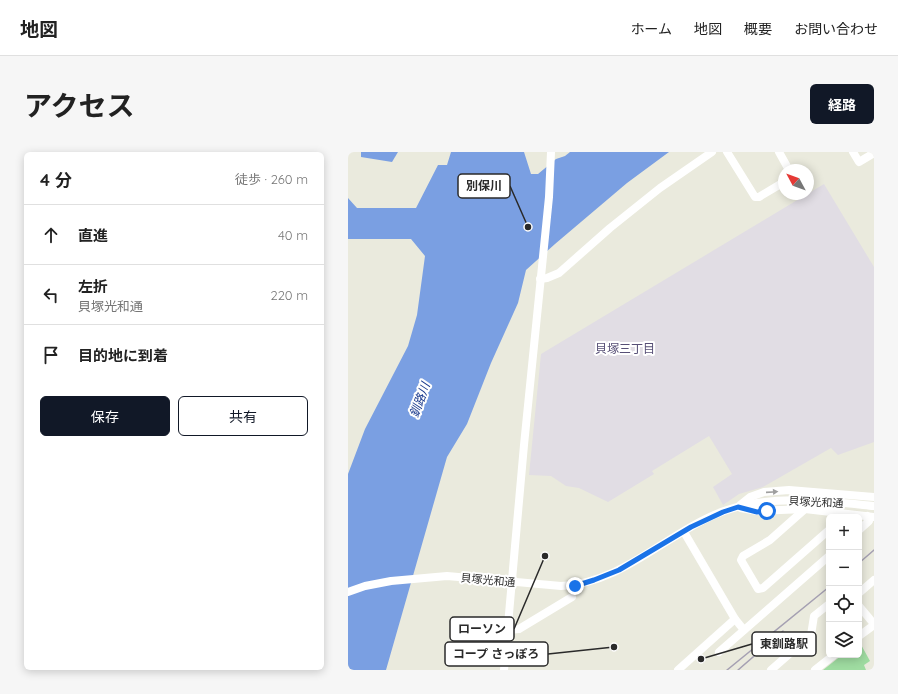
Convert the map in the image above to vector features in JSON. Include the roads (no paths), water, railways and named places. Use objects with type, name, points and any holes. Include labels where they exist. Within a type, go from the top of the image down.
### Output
[{"type":"street","points":[[540,279],[559,273],[610,228],[660,188],[712,152]]},
{"type":"street","points":[[727,152],[755,197],[759,197],[778,186]]},
{"type":"street","points":[[779,152],[786,164]]},
{"type":"street","points":[[853,152],[859,162],[874,153]]},
{"type":"street","points":[[504,670],[549,196],[551,154]]},
{"type":"street","points":[[738,507],[750,497],[764,492],[789,490],[874,497]]},
{"type":"street","name":"貝塚光和通","points":[[348,592],[365,586],[391,581],[447,576],[575,586],[619,570],[684,532],[723,512],[738,507],[766,501],[800,500],[874,506]]},
{"type":"street","points":[[738,507],[757,512],[805,509],[838,514]]},
{"type":"street","points":[[805,509],[770,540],[742,556],[741,560],[758,589],[763,588],[826,533]]},
{"type":"street","points":[[862,527],[869,521],[871,516]]},
{"type":"street","points":[[684,532],[735,619],[744,630]]},
{"type":"street","points":[[720,652],[826,559]]},
{"type":"street","points":[[862,590],[874,580]]},
{"type":"street","points":[[508,630],[519,629],[572,597]]},
{"type":"street","points":[[771,670],[811,635],[814,616],[826,606]]},
{"type":"street","points":[[862,610],[874,624],[862,634]]},
{"type":"street","points":[[678,670],[735,619]]},
{"type":"street","points":[[816,670],[830,658]]},
{"type":"water","points":[[361,152],[398,152],[392,162],[361,157]]},
{"type":"water","name":"釧路川","points":[[451,152],[524,152],[531,174],[538,174],[556,159],[565,156],[570,152],[669,152],[627,183],[526,270],[518,303],[491,363],[467,424],[447,457],[386,670],[348,670],[348,474],[365,429],[408,346],[417,315],[425,256],[411,239],[348,239],[348,198],[357,208],[416,208],[438,165],[447,165]]},
{"type":"railway","points":[[862,560],[874,550]]},
{"type":"railway","points":[[727,670],[826,589]]},
{"type":"railway","points":[[738,670],[783,631]]},
{"type":"place","name":"別保川","points":[[528,227]]},
{"type":"place","name":"ローソン","points":[[545,556]]},
{"type":"place","name":"コープ さっぽろ","points":[[614,647]]},
{"type":"place","name":"東釧路駅","points":[[701,659]]},
{"type":"district","name":"貝塚三丁目","points":[[625,349]]}]
